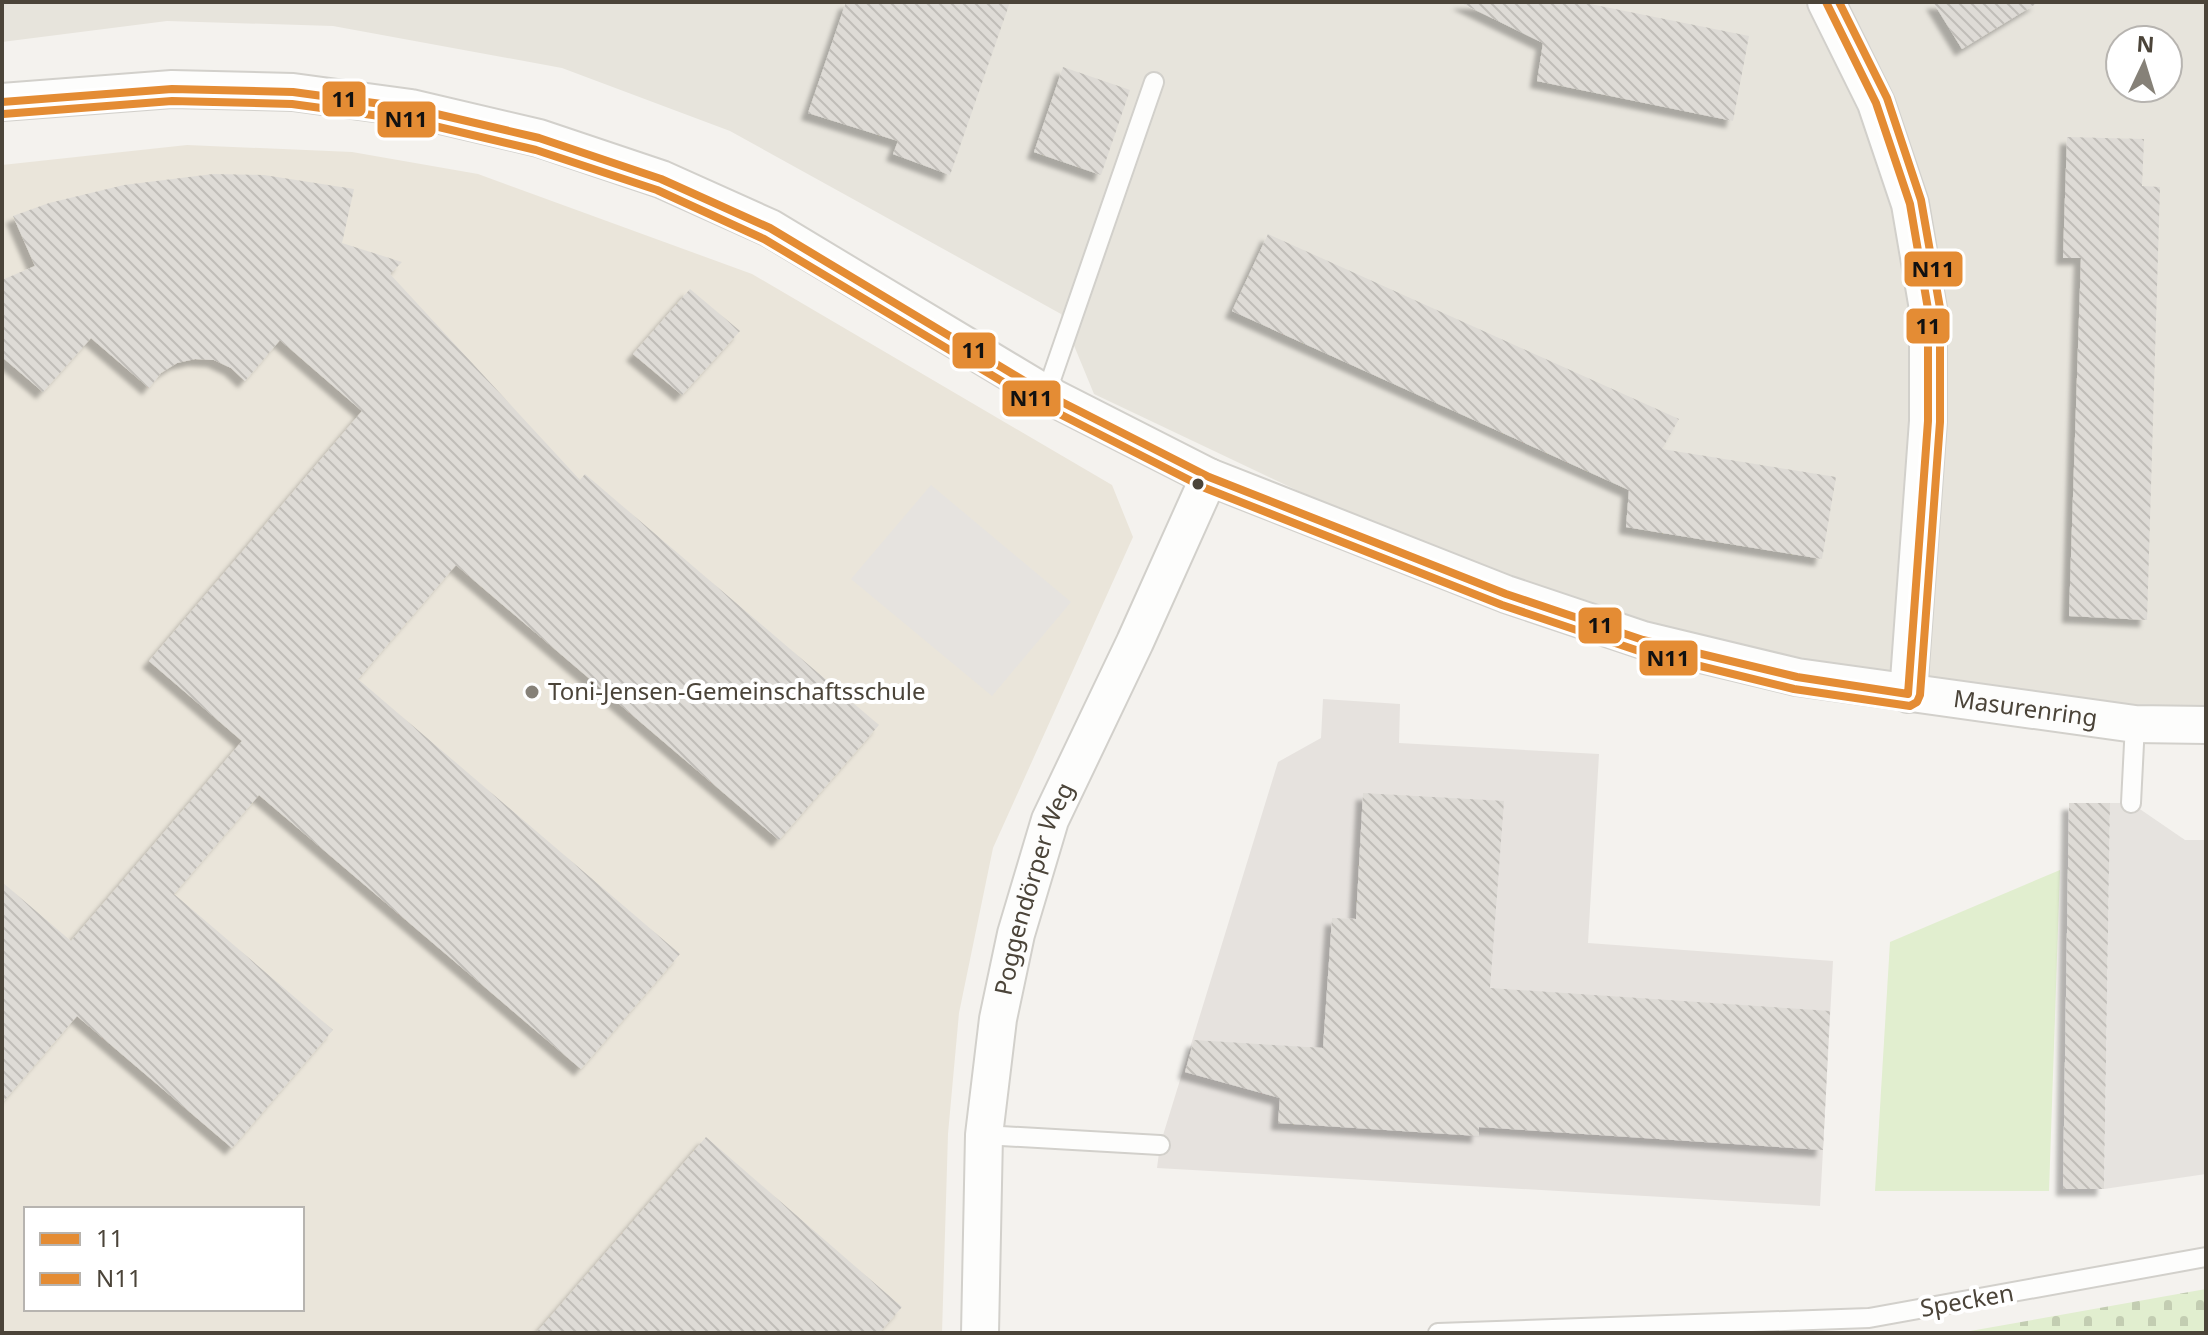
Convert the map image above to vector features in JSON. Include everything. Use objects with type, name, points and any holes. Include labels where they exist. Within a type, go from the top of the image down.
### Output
[{"type":"street","points":[[1826,2],[1876,103],[1910,204],[1928,309],[1928,421],[1908,694]]},
{"type":"street","name":"Masurenring","points":[[2,102],[172,89],[293,92],[411,108],[539,138],[661,179],[770,228],[1046,394],[1209,477],[1506,594],[1643,640],[1797,677],[2135,724],[2206,725]]},
{"type":"street","name":"Poggendörper Weg","points":[[980,1333],[984,1135],[998,1019],[1016,934],[1050,820],[1209,477]]},
{"type":"lane","points":[[1046,394],[1154,82]]},
{"type":"lane","points":[[2131,803],[2135,724]]},
{"type":"lane","points":[[984,1135],[1160,1145]]},
{"type":"lane","name":"Specken","points":[[1438,1333],[1869,1318],[2206,1257]]},
{"type":"shaded area","points":[[2,2],[2206,2],[2206,725],[1908,694],[1509,591],[1094,394],[1061,314],[730,131],[562,68],[333,26],[167,21],[2,42]]},
{"type":"shaded area","name":"Toni-Jensen-Gemeinschaftsschule","points":[[187,145],[352,152],[478,174],[752,274],[1112,485],[1133,537],[993,848],[959,1013],[948,1134],[942,1333],[2,1333],[2,165]]},
{"type":"shaded area","points":[[931,485],[1071,602],[992,696],[851,579]]},
{"type":"shaded area","points":[[1323,699],[1400,704],[1399,743],[1599,754],[1588,943],[1833,961],[1820,1206],[1157,1168],[1160,1145],[1278,762],[1321,738]]},
{"type":"shaded area","points":[[2110,803],[2131,803],[2185,840],[2206,840],[2206,1174],[2104,1189]]},
{"type":"green space","points":[[2060,870],[2049,1191],[1875,1191],[1890,942]]},
{"type":"green space","points":[[2206,1289],[2206,1333],[1959,1333]]},
{"type":"building","points":[[846,2],[1010,2],[950,175],[893,154],[898,141],[808,113]]},
{"type":"building","points":[[1459,2],[1580,2],[1749,36],[1733,121],[1537,81],[1543,43]]},
{"type":"building","points":[[1933,2],[2039,2],[1962,49]]},
{"type":"building","points":[[1063,67],[1130,90],[1101,175],[1034,152]]},
{"type":"building","points":[[2067,137],[2144,139],[2142,186],[2160,187],[2147,620],[2069,616],[2081,258],[2063,258]]},
{"type":"building","points":[[213,174],[264,175],[354,189],[342,243],[402,262],[390,274],[580,480],[585,474],[879,725],[779,840],[456,565],[358,679],[680,954],[581,1069],[259,795],[174,894],[333,1030],[232,1148],[77,1016],[2,1103],[2,882],[71,941],[242,741],[149,661],[362,411],[280,340],[245,381],[231,368],[214,360],[195,359],[177,363],[161,373],[149,388],[91,338],[43,392],[2,357],[2,280],[35,266],[13,216],[49,203],[124,185]]},
{"type":"building","points":[[1268,234],[1679,419],[1662,449],[1836,477],[1822,559],[1626,527],[1629,490],[1232,311]]},
{"type":"building","points":[[690,289],[740,331],[682,395],[633,354]]},
{"type":"building","points":[[1363,793],[1504,801],[1490,988],[1830,1011],[1823,1150],[1479,1127],[1479,1136],[1278,1123],[1280,1098],[1185,1072],[1194,1040],[1323,1048],[1332,918],[1356,919]]},
{"type":"building","points":[[2069,803],[2110,803],[2104,1189],[2063,1189]]},
{"type":"building","points":[[706,1137],[902,1307],[879,1333],[536,1333]]},
{"type":"transit line","name":"11","points":[[2,102],[172,89],[293,92],[411,108],[539,138],[661,179],[770,228],[1046,394],[1209,477],[1506,594],[1643,640],[1797,677],[1908,694],[1928,421],[1928,309],[1910,204],[1876,103],[1826,2]]},
{"type":"transit line","name":"N11","points":[[3,114],[172,101],[292,104],[409,120],[536,150],[657,190],[764,239],[1040,404],[1205,488],[1502,605],[1639,651],[1794,689],[1910,706],[1917,702],[1920,695],[1940,422],[1940,308],[1921,200],[1887,98],[1839,2]]},
{"type":"place","name":"Toni-Jensen-Gemeinschaftsschule","points":[[532,692]]}]
